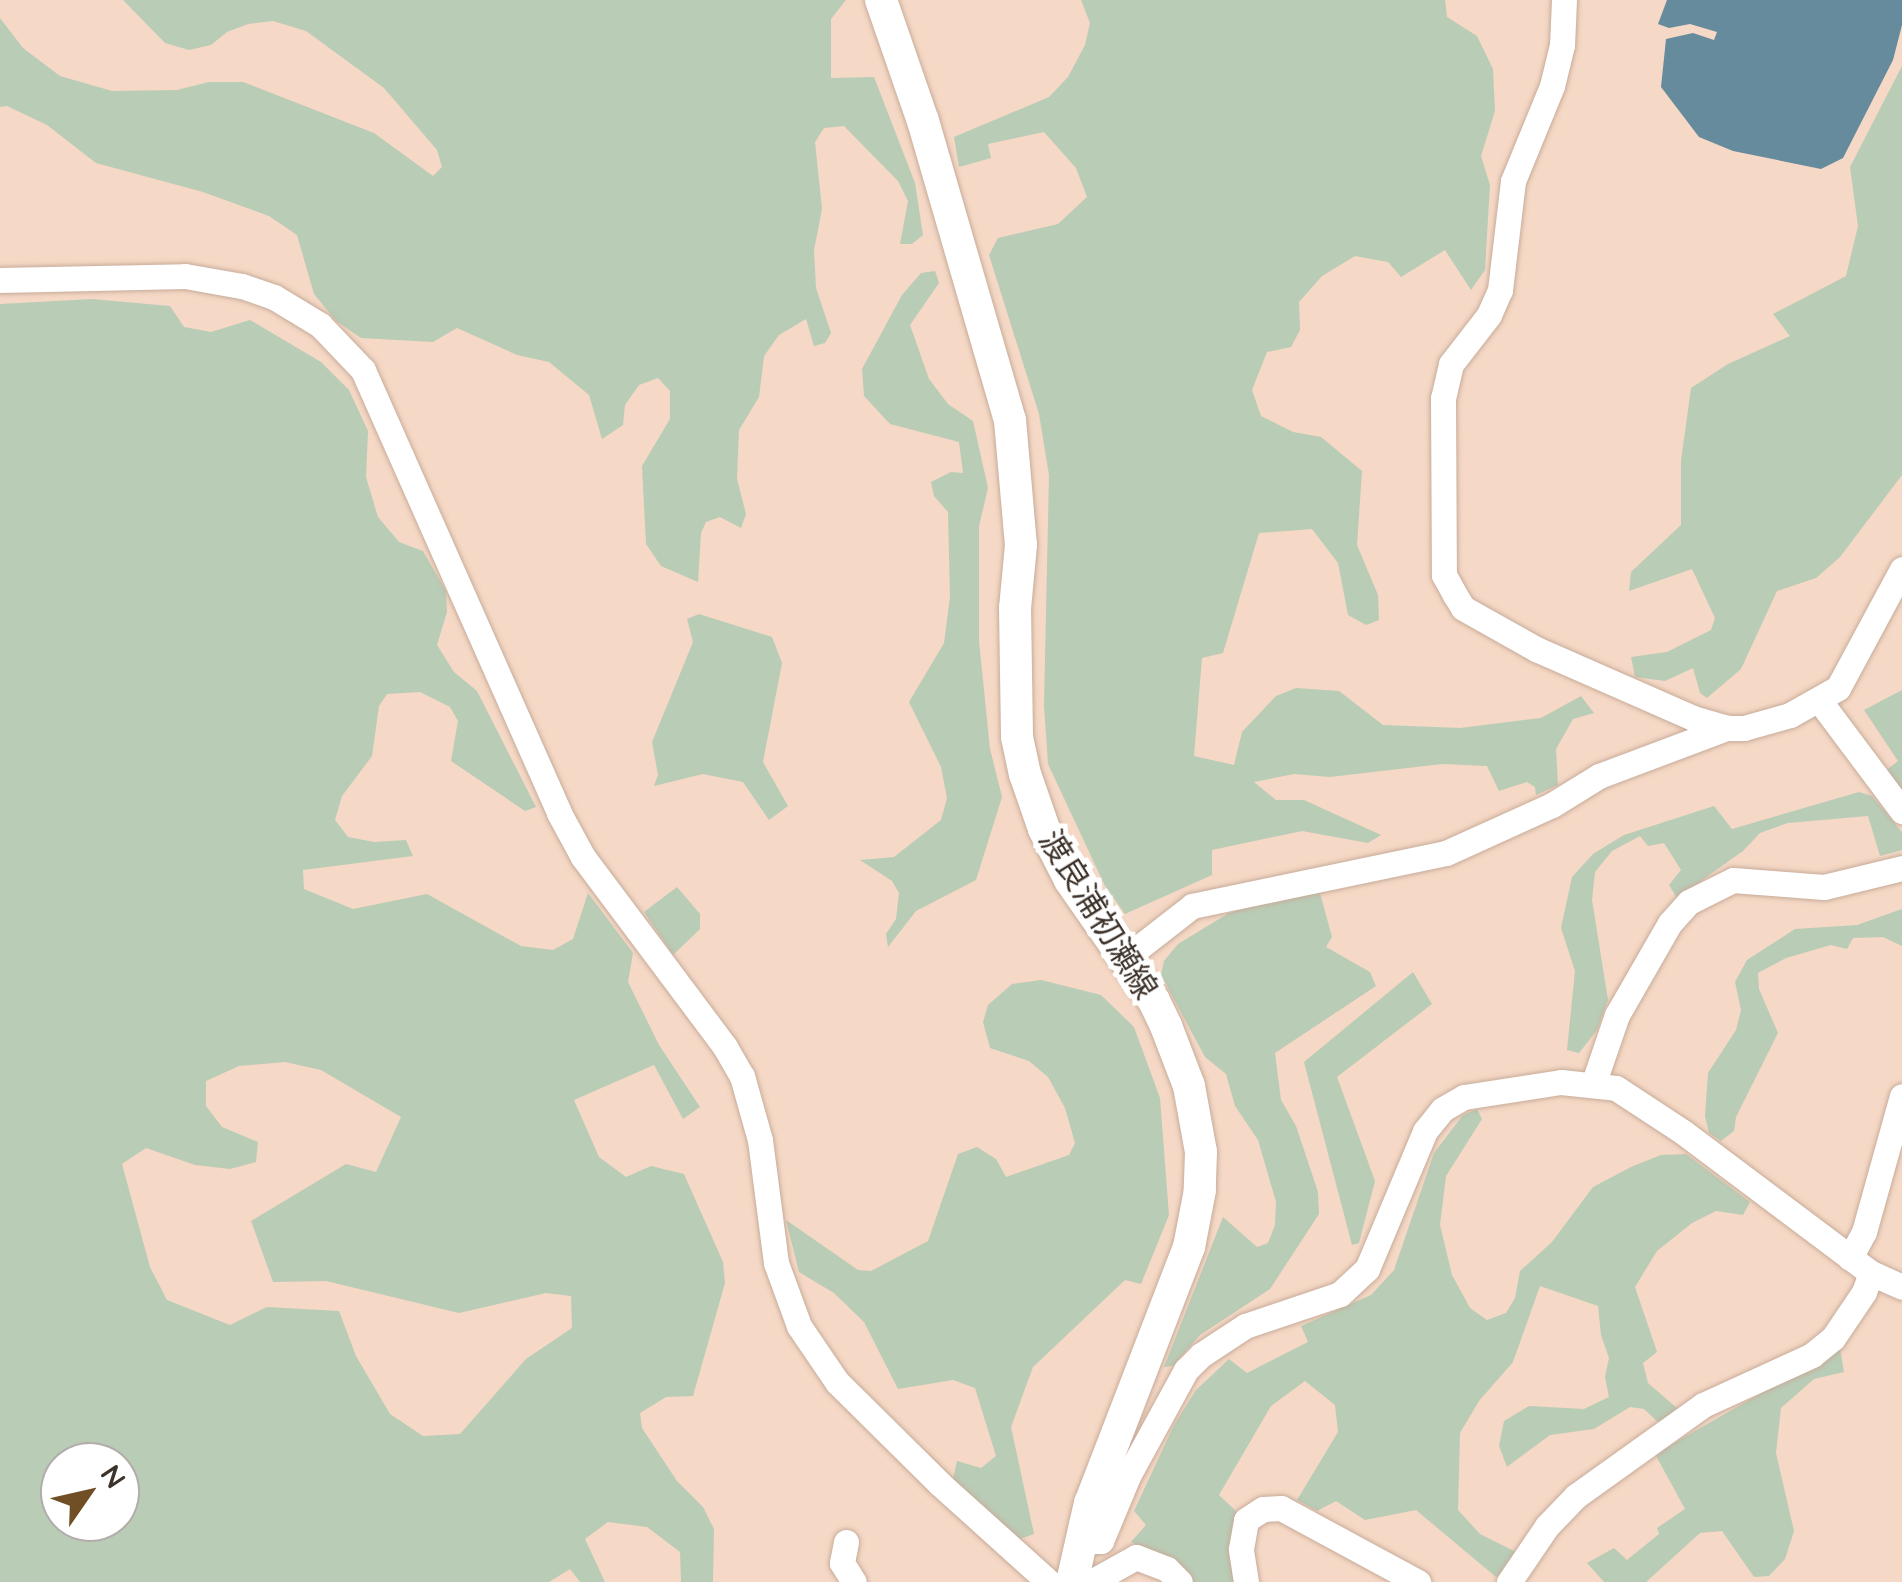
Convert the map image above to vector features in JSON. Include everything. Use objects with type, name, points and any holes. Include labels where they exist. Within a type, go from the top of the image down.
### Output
[{"type":"main road","name":"渡良浦初瀬線","points":[[881,0],[923,121],[1010,420],[1021,545],[1015,608],[1016,737],[1025,774],[1044,829],[1070,880],[1154,1000],[1189,1086],[1202,1152],[1200,1190],[1184,1262],[1064,1582]]},
{"type":"street","points":[[1564,0],[1562,45],[1552,86],[1513,181],[1500,290],[1489,316],[1451,364],[1443,398],[1444,575],[1463,608],[1536,649],[1728,728]]},
{"type":"street","points":[[0,280],[185,276],[242,286],[274,297],[320,324],[362,370],[559,813],[583,857],[726,1047],[742,1076],[760,1140],[776,1263],[799,1326],[836,1382],[1064,1582],[1092,1581],[1136,1557],[1167,1570],[1180,1582]]},
{"type":"street","points":[[1124,959],[1192,906],[1446,853],[1520,821],[1600,776],[1728,728],[1768,724],[1818,700],[1838,688],[1849,672],[1902,569]]},
{"type":"street","points":[[1818,700],[1902,811]]},
{"type":"street","points":[[1594,1082],[1617,1015],[1670,923],[1708,889],[1733,880],[1824,887],[1902,868]]},
{"type":"street","points":[[1079,1541],[1102,1541],[1128,1476],[1186,1370],[1201,1355],[1245,1326],[1340,1294],[1368,1269],[1425,1131],[1444,1108],[1464,1097],[1561,1082],[1594,1082],[1636,1098],[1861,1266],[1902,1287]]},
{"type":"street","points":[[1509,1582],[1547,1526],[1576,1496],[1703,1405],[1812,1355],[1833,1338],[1861,1266],[1864,1232],[1902,1096]]},
{"type":"street","points":[[1246,1582],[1241,1549],[1246,1520],[1264,1510],[1282,1508],[1418,1582]]},
{"type":"street","points":[[846,1542],[842,1563],[854,1582]]},
{"type":"green space","points":[[123,0],[846,0],[831,19],[831,78],[874,77],[915,183],[923,235],[912,244],[900,244],[908,201],[898,181],[844,126],[824,128],[815,142],[822,209],[814,250],[816,288],[831,333],[825,343],[814,346],[806,319],[779,335],[764,356],[759,397],[739,430],[737,479],[746,514],[741,528],[720,517],[706,522],[701,533],[698,582],[661,566],[646,544],[642,466],[670,419],[670,391],[658,378],[639,385],[625,405],[623,425],[602,439],[589,395],[549,362],[517,355],[457,328],[433,342],[361,338],[336,321],[314,294],[297,235],[269,216],[203,192],[96,163],[47,125],[7,106],[0,107],[0,18],[23,48],[60,76],[112,91],[177,90],[209,82],[243,82],[374,133],[433,176],[442,167],[437,150],[384,88],[306,31],[273,21],[248,24],[227,32],[211,45],[189,50],[165,43]]},
{"type":"green space","points":[[1081,0],[1445,0],[1447,17],[1477,36],[1493,69],[1495,111],[1481,156],[1490,185],[1485,270],[1471,290],[1445,250],[1401,277],[1388,262],[1355,256],[1322,276],[1299,302],[1300,330],[1291,347],[1267,352],[1252,390],[1261,416],[1293,432],[1321,437],[1362,471],[1357,545],[1378,595],[1379,620],[1366,625],[1348,615],[1338,563],[1312,529],[1259,533],[1223,653],[1202,658],[1194,756],[1234,765],[1242,732],[1276,696],[1296,688],[1339,691],[1383,725],[1460,728],[1541,718],[1581,696],[1594,713],[1573,719],[1556,749],[1558,785],[1536,795],[1535,787],[1527,782],[1499,791],[1487,766],[1442,764],[1330,777],[1294,774],[1254,782],[1276,800],[1304,800],[1381,835],[1368,843],[1302,831],[1212,850],[1212,875],[1125,914],[1105,886],[1048,764],[1044,706],[1049,475],[1039,414],[989,255],[998,238],[1058,224],[1087,197],[1076,168],[1044,132],[988,144],[991,158],[959,167],[954,137],[1049,97],[1068,77],[1085,45],[1090,23]]},
{"type":"green space","points":[[1902,66],[1902,475],[1840,557],[1816,578],[1777,591],[1741,669],[1707,698],[1700,693],[1693,668],[1665,681],[1635,677],[1631,657],[1667,652],[1711,630],[1715,618],[1692,569],[1629,591],[1631,572],[1681,525],[1681,461],[1691,388],[1728,364],[1790,336],[1773,314],[1846,276],[1858,226],[1850,167]]},
{"type":"green space","points":[[935,271],[939,283],[910,325],[929,379],[948,404],[973,421],[988,488],[979,526],[979,641],[990,749],[1002,797],[976,880],[916,911],[888,947],[886,934],[896,919],[899,893],[892,881],[860,860],[894,857],[941,820],[947,798],[941,767],[909,702],[944,643],[950,597],[948,512],[934,496],[931,482],[951,472],[963,473],[959,442],[890,424],[864,396],[862,369],[902,295],[921,273]]},
{"type":"green space","points":[[92,299],[170,306],[184,327],[211,332],[250,320],[321,362],[349,390],[368,431],[366,477],[378,517],[399,542],[423,551],[446,591],[447,612],[437,645],[454,672],[477,691],[536,807],[525,811],[451,761],[458,721],[450,707],[420,692],[387,694],[379,706],[372,756],[342,796],[335,820],[348,837],[374,842],[406,840],[413,856],[303,870],[304,889],[353,909],[427,894],[521,946],[553,950],[573,939],[588,893],[633,953],[628,982],[659,1045],[700,1107],[683,1119],[654,1065],[574,1100],[599,1157],[626,1177],[651,1166],[684,1174],[723,1262],[725,1283],[693,1396],[666,1397],[640,1413],[642,1428],[677,1481],[703,1507],[714,1529],[713,1582],[681,1582],[680,1552],[647,1527],[608,1522],[585,1539],[605,1582],[580,1582],[570,1569],[549,1582],[0,1582],[0,304]],"holes":[[[285,1062],[321,1070],[401,1117],[376,1172],[346,1164],[251,1221],[273,1282],[326,1281],[459,1313],[546,1293],[571,1296],[572,1328],[526,1359],[460,1434],[423,1436],[390,1414],[356,1356],[339,1311],[267,1307],[230,1325],[167,1300],[150,1267],[122,1164],[146,1148],[195,1165],[230,1169],[256,1162],[258,1142],[222,1127],[206,1106],[206,1081],[239,1066]]]},
{"type":"green space","points":[[699,614],[772,637],[782,663],[763,762],[788,806],[769,820],[743,782],[703,774],[654,786],[658,775],[652,742],[693,642],[687,619]]},
{"type":"green space","points":[[1902,690],[1902,794],[1884,772],[1898,761],[1864,710]]},
{"type":"green space","points":[[1859,792],[1872,796],[1902,832],[1902,850],[1880,856],[1868,816],[1788,823],[1760,833],[1743,851],[1677,898],[1669,885],[1681,870],[1664,843],[1648,846],[1640,836],[1612,851],[1595,872],[1592,900],[1608,1000],[1597,1030],[1579,1053],[1567,1050],[1575,971],[1561,928],[1572,877],[1593,854],[1624,835],[1714,806],[1732,829]]},
{"type":"green space","points":[[677,887],[700,914],[700,929],[673,955],[644,912]]},
{"type":"green space","points":[[1320,893],[1332,937],[1326,947],[1370,972],[1376,986],[1275,1053],[1281,1100],[1296,1126],[1318,1192],[1319,1214],[1270,1289],[1200,1335],[1173,1366],[1164,1367],[1223,1217],[1257,1247],[1268,1243],[1275,1225],[1276,1202],[1258,1140],[1235,1106],[1226,1074],[1205,1057],[1161,975],[1164,961],[1178,944],[1229,913],[1286,895]]},
{"type":"green space","points":[[1902,909],[1902,946],[1883,937],[1853,938],[1847,949],[1831,945],[1786,958],[1758,973],[1759,989],[1778,1033],[1736,1117],[1734,1131],[1721,1141],[1709,1133],[1705,1116],[1708,1073],[1736,1030],[1741,1010],[1735,982],[1747,960],[1795,929],[1857,925]]},
{"type":"green space","points":[[1413,972],[1432,1004],[1337,1077],[1375,1181],[1359,1243],[1352,1245],[1304,1062]]},
{"type":"green space","points":[[1041,980],[1101,995],[1134,1027],[1160,1098],[1169,1215],[1141,1284],[1125,1280],[1033,1367],[1011,1427],[1034,1534],[1020,1539],[953,1479],[957,1461],[981,1468],[996,1456],[975,1388],[953,1380],[898,1389],[864,1322],[834,1293],[799,1272],[786,1220],[858,1270],[871,1271],[928,1241],[958,1154],[977,1147],[996,1159],[1006,1177],[1069,1155],[1075,1143],[1065,1108],[1048,1077],[1029,1061],[990,1048],[983,1022],[988,1005],[1012,984]]},
{"type":"green space","points":[[1477,1109],[1482,1119],[1446,1176],[1440,1225],[1452,1275],[1470,1308],[1487,1320],[1506,1313],[1515,1298],[1520,1271],[1552,1242],[1593,1187],[1633,1166],[1661,1155],[1686,1154],[1750,1202],[1743,1215],[1716,1211],[1692,1223],[1657,1251],[1635,1287],[1657,1352],[1643,1363],[1648,1383],[1678,1409],[1659,1423],[1644,1409],[1630,1407],[1594,1429],[1550,1435],[1507,1467],[1499,1446],[1504,1421],[1529,1406],[1584,1409],[1609,1397],[1605,1377],[1609,1358],[1601,1335],[1598,1306],[1540,1286],[1513,1362],[1479,1401],[1460,1433],[1458,1510],[1480,1534],[1516,1552],[1509,1568],[1496,1577],[1416,1510],[1365,1520],[1336,1501],[1317,1511],[1297,1500],[1338,1432],[1335,1405],[1305,1381],[1271,1406],[1219,1495],[1238,1513],[1236,1582],[1192,1582],[1165,1558],[1131,1542],[1146,1525],[1134,1511],[1174,1425],[1196,1390],[1229,1359],[1247,1373],[1308,1342],[1301,1326],[1371,1295],[1394,1270],[1434,1153],[1463,1115]]},
{"type":"green space","points":[[1840,1348],[1844,1372],[1814,1379],[1781,1408],[1776,1453],[1794,1531],[1785,1559],[1769,1576],[1754,1577],[1722,1531],[1700,1533],[1646,1582],[1604,1582],[1587,1563],[1614,1548],[1627,1560],[1659,1534],[1657,1528],[1685,1509],[1655,1454]]},
{"type":"water","points":[[1667,0],[1902,0],[1902,25],[1893,60],[1843,158],[1821,169],[1733,151],[1699,137],[1661,87],[1666,39],[1693,33],[1714,40],[1717,32],[1690,24],[1669,28],[1658,24]]}]
